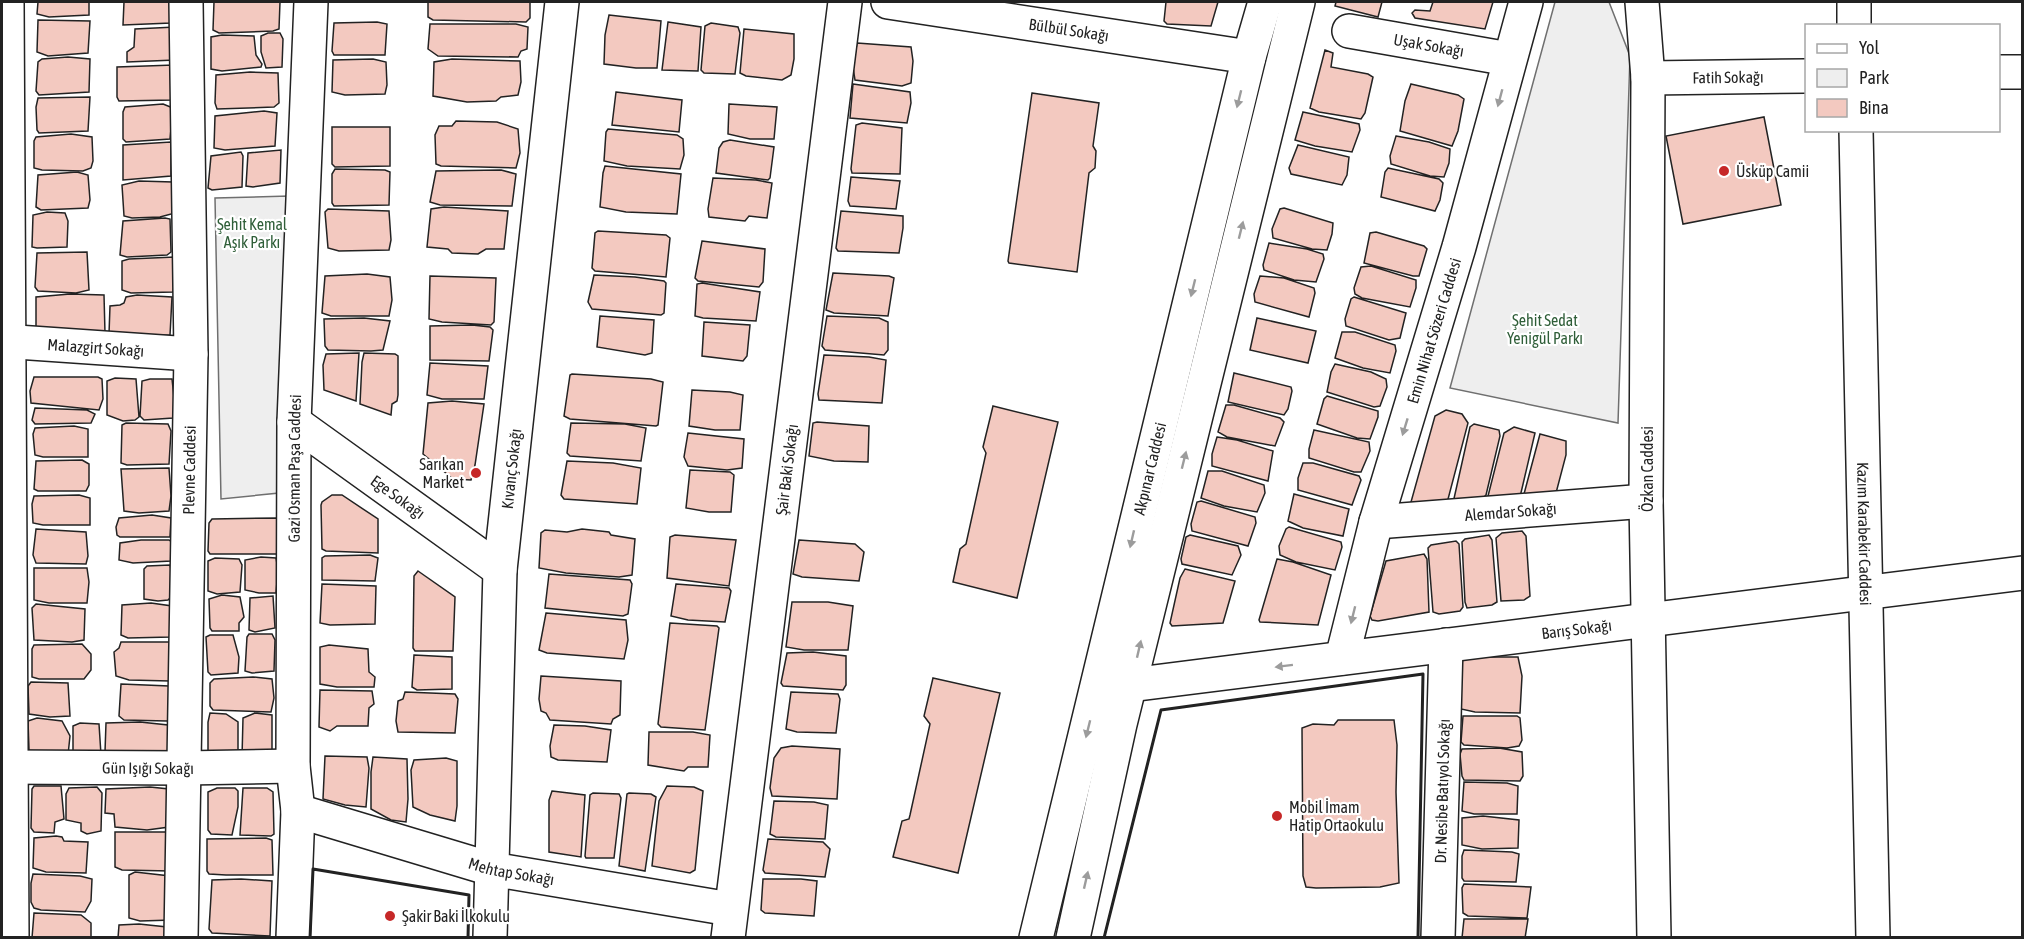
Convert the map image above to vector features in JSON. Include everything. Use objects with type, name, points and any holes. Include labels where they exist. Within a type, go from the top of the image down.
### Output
[{"type":"street","points":[[7,2],[5,341],[7,767],[12,938]]},
{"type":"street","name":"Plevne Caddesi","points":[[181,938],[191,354],[186,2]]},
{"type":"street","name":"Gazi Osman Paşa Caddesi","points":[[293,938],[298,811],[292,766],[294,422],[311,2]]},
{"type":"street","name":"Kıvanç Sokağı","points":[[490,938],[500,570],[562,2]]},
{"type":"street","name":"Şair Baki Sokağı","points":[[729,923],[845,2]]},
{"type":"street","name":"Bülbül Sokağı","points":[[888,2],[1249,57]]},
{"type":"street","name":"Akpınar Caddesi","points":[[1036,938],[1249,57],[1265,2]]},
{"type":"street","name":"Akpınar Caddesi","points":[[1073,938],[1130,685],[1298,2]]},
{"type":"street","name":"Emin Nihat Sözeri Caddesi","points":[[1342,658],[1376,522],[1459,247],[1526,2]]},
{"type":"street","name":"Özkan Caddesi","points":[[1642,2],[1648,78],[1646,501],[1654,938]]},
{"type":"street","points":[[1854,2],[1854,24]]},
{"type":"street","name":"Uşak Sokağı","points":[[1349,31],[1509,59]]},
{"type":"street","points":[[2000,72],[2022,72]]},
{"type":"street","name":"Fatih Sokağı","points":[[1648,78],[1805,75]]},
{"type":"street","name":"Kazım Karabekir Caddesi","points":[[1856,132],[1873,938]]},
{"type":"street","name":"Malazgirt Sokağı","points":[[5,341],[191,354]]},
{"type":"street","name":"Ege Sokağı","points":[[294,422],[500,570]]},
{"type":"street","name":"Alemdar Sokağı","points":[[1376,522],[1646,501]]},
{"type":"street","name":"Barış Sokağı","points":[[1097,691],[2022,573]]},
{"type":"street","name":"Dr. Nesibe Batıyol Sokağı","points":[[1438,938],[1446,645]]},
{"type":"street","name":"Gün Işığı Sokağı","points":[[7,767],[292,766]]},
{"type":"street","name":"Mehtap Sokağı","points":[[298,811],[491,869],[729,923]]},
{"type":"green space","name":"Şehit Sedat Yenigül Parkı","points":[[1555,2],[1609,2],[1630,56],[1618,423],[1450,388]]},
{"type":"green space","name":"Şehit Kemal Aşık Parkı","points":[[289,196],[279,493],[221,499],[215,198]]},
{"type":"building","points":[[38,2],[89,2],[89,15],[49,17],[37,14]]},
{"type":"building","points":[[124,2],[171,2],[171,23],[123,25]]},
{"type":"building","points":[[214,2],[280,2],[279,29],[219,33],[213,30]]},
{"type":"building","points":[[428,2],[530,2],[530,18],[526,22],[433,20],[428,17]]},
{"type":"building","points":[[1166,2],[1218,2],[1211,26],[1167,24],[1164,21]]},
{"type":"building","points":[[1336,2],[1382,2],[1378,17],[1335,6]]},
{"type":"building","points":[[1433,2],[1493,2],[1485,29],[1415,18],[1412,13],[1415,10],[1430,11]]},
{"type":"building","points":[[609,15],[661,21],[657,68],[604,64],[605,35]]},
{"type":"building","points":[[38,20],[90,21],[88,53],[48,56],[37,52]]},
{"type":"building","points":[[377,22],[387,24],[385,55],[334,55],[332,51],[334,23]]},
{"type":"building","points":[[668,22],[701,27],[698,71],[662,70]]},
{"type":"building","points":[[711,23],[738,27],[740,33],[735,74],[704,73],[701,70],[705,26]]},
{"type":"building","points":[[430,24],[516,24],[528,27],[527,49],[521,51],[518,57],[438,56],[428,49]]},
{"type":"building","points":[[175,27],[175,60],[127,62],[127,52],[134,47],[135,29]]},
{"type":"building","points":[[744,29],[794,34],[794,59],[791,75],[782,80],[746,76],[740,73]]},
{"type":"building","points":[[268,33],[280,33],[283,39],[282,67],[266,68],[261,52],[261,36]]},
{"type":"building","points":[[254,36],[256,55],[262,64],[261,67],[222,71],[211,69],[211,37]]},
{"type":"building","points":[[857,43],[911,47],[913,61],[911,83],[902,86],[855,80],[853,67]]},
{"type":"building","points":[[1325,50],[1333,53],[1331,67],[1373,77],[1365,113],[1361,119],[1319,112],[1310,108]]},
{"type":"building","points":[[68,57],[90,59],[89,92],[39,95],[36,91],[38,62],[42,59]]},
{"type":"building","points":[[373,59],[386,62],[385,94],[345,95],[332,92],[333,60]]},
{"type":"building","points":[[452,59],[520,61],[521,82],[518,95],[501,97],[496,101],[467,102],[433,96],[434,62]]},
{"type":"building","points":[[174,65],[173,100],[119,101],[117,67]]},
{"type":"building","points":[[250,72],[278,73],[279,103],[274,107],[217,109],[215,103],[216,75]]},
{"type":"building","points":[[853,84],[910,92],[911,103],[907,123],[850,118]]},
{"type":"building","points":[[1411,84],[1458,95],[1464,99],[1458,131],[1452,146],[1400,131],[1405,101]]},
{"type":"building","points":[[616,92],[682,100],[679,132],[612,125]]},
{"type":"building","points":[[1032,93],[1099,103],[1093,146],[1096,151],[1095,168],[1089,173],[1077,272],[1009,263],[1008,261]]},
{"type":"building","points":[[90,97],[88,131],[39,133],[37,130],[38,98]]},
{"type":"building","points":[[163,104],[173,108],[170,139],[126,142],[123,139],[125,107]]},
{"type":"building","points":[[729,104],[777,107],[774,139],[750,139],[728,134]]},
{"type":"building","points":[[264,111],[277,113],[275,146],[225,150],[214,148],[215,116]]},
{"type":"building","points":[[1303,112],[1359,124],[1360,130],[1352,152],[1295,140]]},
{"type":"building","name":"Üsküp Camii","points":[[1764,117],[1781,205],[1683,224],[1666,136]]},
{"type":"building","points":[[456,121],[497,122],[518,129],[520,153],[516,168],[436,164],[435,135],[439,126],[452,126]]},
{"type":"building","points":[[862,123],[902,128],[900,174],[852,173],[856,125]]},
{"type":"building","points":[[332,127],[390,127],[390,166],[335,167],[332,164]]},
{"type":"building","points":[[608,129],[677,135],[683,139],[684,155],[680,169],[627,166],[604,161]]},
{"type":"building","points":[[71,134],[92,137],[91,168],[83,171],[34,168],[36,137]]},
{"type":"building","points":[[1396,136],[1429,142],[1450,149],[1449,163],[1444,177],[1430,176],[1391,164],[1390,156]]},
{"type":"building","points":[[730,140],[774,147],[768,180],[716,173],[719,148],[723,142]]},
{"type":"building","points":[[171,142],[171,176],[123,180],[123,145]]},
{"type":"building","points":[[1298,145],[1349,157],[1347,175],[1342,185],[1291,174],[1289,168]]},
{"type":"building","points":[[281,150],[280,183],[246,186],[248,153]]},
{"type":"building","points":[[241,152],[243,156],[242,187],[212,190],[208,188],[211,156]]},
{"type":"building","points":[[605,166],[681,174],[677,214],[626,212],[600,207]]},
{"type":"building","points":[[1388,168],[1439,179],[1443,183],[1435,211],[1381,197],[1385,172]]},
{"type":"building","points":[[335,169],[390,172],[389,205],[334,206],[332,203],[332,174]]},
{"type":"building","points":[[501,170],[516,174],[512,206],[440,205],[430,202],[436,171]]},
{"type":"building","points":[[77,172],[88,175],[90,200],[88,208],[41,210],[36,207],[38,175]]},
{"type":"building","points":[[851,177],[900,181],[896,209],[850,206],[848,201]]},
{"type":"building","points":[[713,178],[772,183],[767,218],[749,216],[745,221],[709,217],[708,209]]},
{"type":"building","points":[[139,181],[173,182],[175,213],[160,217],[124,216],[122,185]]},
{"type":"building","points":[[444,207],[508,211],[504,249],[486,249],[478,254],[452,253],[448,249],[427,247],[431,209]]},
{"type":"building","points":[[1284,208],[1333,223],[1327,250],[1312,249],[1273,238],[1272,229],[1280,209]]},
{"type":"building","points":[[328,209],[389,211],[391,240],[389,250],[339,251],[328,248],[325,212]]},
{"type":"building","points":[[841,211],[903,216],[899,253],[838,251],[836,248]]},
{"type":"building","points":[[47,212],[65,213],[68,221],[67,247],[32,247],[33,215]]},
{"type":"building","points":[[170,219],[171,252],[167,255],[127,257],[120,255],[123,221]]},
{"type":"building","points":[[598,231],[666,235],[670,238],[666,277],[595,271],[592,268],[595,233]]},
{"type":"building","points":[[1376,232],[1424,246],[1427,249],[1419,276],[1364,263],[1370,233]]},
{"type":"building","points":[[702,241],[765,249],[763,282],[759,287],[698,281],[695,278]]},
{"type":"building","points":[[1269,243],[1323,254],[1324,259],[1316,282],[1294,280],[1264,270],[1263,265]]},
{"type":"building","points":[[87,252],[89,290],[76,293],[38,291],[35,287],[37,253]]},
{"type":"building","points":[[175,257],[176,275],[173,292],[131,293],[122,290],[122,261]]},
{"type":"building","points":[[1371,266],[1416,280],[1410,307],[1362,298],[1355,294],[1354,288],[1361,267]]},
{"type":"building","points":[[833,273],[894,278],[888,316],[834,313],[826,310]]},
{"type":"building","points":[[367,274],[390,277],[392,300],[389,316],[331,316],[322,313],[325,276]]},
{"type":"building","points":[[594,275],[664,281],[666,283],[664,313],[661,315],[592,309],[588,302]]},
{"type":"building","points":[[430,276],[496,278],[494,322],[491,325],[429,319]]},
{"type":"building","points":[[1260,276],[1284,278],[1314,288],[1315,293],[1309,317],[1255,302],[1254,294]]},
{"type":"building","points":[[697,284],[760,292],[756,321],[695,316]]},
{"type":"building","points":[[70,294],[104,295],[105,333],[36,330],[36,297]]},
{"type":"building","points":[[137,295],[172,297],[170,335],[111,336],[109,334],[110,306],[120,305],[124,303],[126,297]]},
{"type":"building","points":[[1354,297],[1406,313],[1400,338],[1389,340],[1346,326],[1345,319],[1351,299]]},
{"type":"building","points":[[600,316],[654,320],[652,353],[645,355],[597,347]]},
{"type":"building","points":[[827,316],[879,318],[888,322],[888,350],[884,355],[825,350],[822,346]]},
{"type":"building","points":[[364,318],[390,321],[383,350],[328,350],[325,346],[324,319]]},
{"type":"building","points":[[1257,318],[1316,331],[1308,363],[1250,350]]},
{"type":"building","points":[[704,322],[750,325],[747,356],[743,361],[702,356]]},
{"type":"building","points":[[430,326],[490,327],[493,330],[489,361],[430,360]]},
{"type":"building","points":[[1342,332],[1355,332],[1395,345],[1396,351],[1390,373],[1363,368],[1335,358]]},
{"type":"building","points":[[359,353],[356,401],[324,390],[323,365],[326,354]]},
{"type":"building","points":[[364,353],[398,356],[398,395],[397,401],[392,404],[391,415],[360,404]]},
{"type":"building","points":[[824,355],[886,360],[882,403],[819,400]]},
{"type":"building","points":[[430,363],[488,366],[484,399],[442,399],[427,395]]},
{"type":"building","points":[[1335,364],[1371,372],[1386,379],[1387,387],[1380,406],[1374,407],[1327,392]]},
{"type":"building","points":[[1234,373],[1291,387],[1288,409],[1284,415],[1228,402]]},
{"type":"building","points":[[572,374],[651,379],[663,382],[658,425],[570,419],[564,416]]},
{"type":"building","points":[[34,377],[98,377],[102,379],[103,399],[99,410],[31,403],[30,391]]},
{"type":"building","points":[[115,378],[136,379],[139,417],[135,420],[123,421],[107,415],[107,381]]},
{"type":"building","points":[[172,379],[175,407],[173,418],[144,420],[140,416],[142,381]]},
{"type":"building","points":[[692,390],[743,395],[740,430],[715,430],[689,426]]},
{"type":"building","points":[[1327,396],[1378,411],[1370,439],[1357,438],[1317,424],[1324,399]]},
{"type":"building","points":[[452,401],[484,404],[471,480],[453,479],[423,454],[428,403]]},
{"type":"building","points":[[1226,405],[1234,405],[1280,418],[1284,422],[1275,446],[1227,437],[1218,432]]},
{"type":"building","points":[[993,406],[1058,422],[1017,598],[953,582],[960,549],[966,544],[986,453],[983,447]]},
{"type":"building","points":[[35,408],[87,410],[95,414],[91,423],[35,424],[32,420]]},
{"type":"building","points":[[1446,410],[1462,414],[1468,423],[1447,503],[1412,508],[1411,502],[1435,416]]},
{"type":"building","points":[[126,423],[168,424],[171,431],[169,464],[127,465],[121,463],[122,425]]},
{"type":"building","points":[[571,423],[625,424],[646,428],[641,461],[570,456],[567,453]]},
{"type":"building","points":[[813,423],[869,426],[868,462],[834,461],[809,456]]},
{"type":"building","points":[[1474,424],[1499,430],[1500,436],[1486,495],[1479,502],[1453,503],[1470,427]]},
{"type":"building","points":[[74,426],[88,429],[88,457],[35,455],[33,434],[35,428]]},
{"type":"building","points":[[1514,427],[1535,433],[1520,497],[1489,501],[1488,496],[1504,433]]},
{"type":"building","points":[[1314,430],[1369,442],[1370,451],[1361,472],[1354,472],[1309,458]]},
{"type":"building","points":[[688,433],[744,439],[742,468],[727,470],[688,466],[684,457]]},
{"type":"building","points":[[1540,434],[1566,441],[1566,455],[1556,493],[1524,494]]},
{"type":"building","points":[[1217,437],[1237,440],[1273,451],[1268,481],[1212,466],[1212,454]]},
{"type":"building","points":[[82,460],[89,464],[89,485],[86,491],[38,491],[34,489],[36,461]]},
{"type":"building","points":[[567,461],[613,463],[641,468],[637,504],[564,499],[561,495]]},
{"type":"building","points":[[1303,463],[1313,463],[1359,476],[1361,480],[1352,505],[1298,490],[1298,478]]},
{"type":"building","points":[[169,468],[171,496],[169,511],[139,513],[124,511],[121,469]]},
{"type":"building","points":[[690,470],[730,472],[734,475],[731,512],[709,512],[686,508]]},
{"type":"building","points":[[1208,471],[1222,471],[1264,485],[1265,493],[1257,512],[1224,506],[1201,498]]},
{"type":"building","points":[[1294,494],[1349,509],[1343,536],[1303,528],[1288,521]]},
{"type":"building","points":[[79,495],[90,498],[90,525],[33,523],[34,496]]},
{"type":"building","points":[[332,495],[342,495],[378,519],[378,553],[322,549],[321,505]]},
{"type":"building","points":[[1201,501],[1255,517],[1256,523],[1248,546],[1192,531],[1191,524],[1197,502]]},
{"type":"building","points":[[152,515],[171,518],[170,537],[120,537],[117,535],[116,527],[119,518]]},
{"type":"building","points":[[277,518],[281,521],[279,554],[210,554],[208,551],[209,523],[212,519]]},
{"type":"building","points":[[1289,527],[1341,542],[1342,547],[1335,570],[1296,562],[1280,555],[1279,546]]},
{"type":"building","points":[[36,529],[86,532],[88,556],[86,564],[36,563],[33,555]]},
{"type":"building","points":[[582,529],[609,532],[611,535],[635,539],[632,575],[619,577],[566,573],[539,568],[541,533],[545,530],[567,532]]},
{"type":"building","points":[[1522,531],[1526,536],[1530,596],[1524,600],[1501,601],[1496,538],[1502,533]]},
{"type":"building","points":[[675,535],[736,540],[729,586],[667,578],[670,537]]},
{"type":"building","points":[[1190,535],[1238,546],[1241,555],[1232,575],[1182,564],[1186,537]]},
{"type":"building","points":[[1489,535],[1492,540],[1497,602],[1492,605],[1467,608],[1462,542],[1465,539]]},
{"type":"building","points":[[169,540],[173,543],[171,561],[133,563],[119,560],[120,543]]},
{"type":"building","points":[[799,540],[855,544],[864,552],[859,581],[802,577],[793,574]]},
{"type":"building","points":[[1456,541],[1459,544],[1463,607],[1460,611],[1439,614],[1433,612],[1428,548],[1431,545]]},
{"type":"building","points":[[1424,554],[1427,559],[1429,612],[1378,621],[1372,620],[1370,616],[1386,561]]},
{"type":"building","points":[[370,555],[378,558],[375,581],[322,580],[322,558],[325,556]]},
{"type":"building","points":[[261,557],[276,558],[278,570],[276,593],[245,590],[245,560]]},
{"type":"building","points":[[215,558],[239,559],[242,565],[240,592],[217,594],[208,591],[208,561]]},
{"type":"building","points":[[1277,559],[1331,575],[1318,625],[1260,622]]},
{"type":"building","points":[[170,565],[171,597],[168,600],[158,601],[144,599],[144,569],[147,566]]},
{"type":"building","points":[[34,568],[87,568],[89,582],[87,603],[49,603],[34,600]]},
{"type":"building","points":[[1185,569],[1235,581],[1223,623],[1172,626],[1170,623],[1180,578]]},
{"type":"building","points":[[418,571],[455,597],[453,651],[415,651],[413,648],[414,576]]},
{"type":"building","points":[[549,574],[630,580],[632,584],[628,614],[623,616],[545,608]]},
{"type":"building","points":[[322,584],[376,586],[375,624],[330,625],[320,623]]},
{"type":"building","points":[[676,584],[729,588],[731,591],[725,622],[688,620],[671,616]]},
{"type":"building","points":[[222,595],[240,597],[244,617],[239,623],[239,631],[212,631],[210,628],[209,599]]},
{"type":"building","points":[[273,596],[275,628],[255,632],[249,630],[250,598]]},
{"type":"building","points":[[792,602],[828,602],[853,606],[848,650],[804,650],[786,647]]},
{"type":"building","points":[[151,603],[172,606],[171,637],[128,638],[121,635],[122,605]]},
{"type":"building","points":[[36,604],[85,609],[84,640],[72,642],[34,640],[32,608]]},
{"type":"building","points":[[546,613],[626,620],[628,640],[624,659],[547,653],[539,650]]},
{"type":"building","points":[[670,623],[719,628],[705,730],[661,727],[658,724]]},
{"type":"building","points":[[249,634],[272,634],[275,640],[274,671],[252,673],[245,671]]},
{"type":"building","points":[[233,635],[239,657],[238,673],[211,675],[208,672],[206,637]]},
{"type":"building","points":[[121,642],[171,642],[170,681],[129,680],[116,676],[114,652],[119,648]]},
{"type":"building","points":[[82,644],[91,654],[91,670],[84,679],[32,677],[34,645]]},
{"type":"building","points":[[329,645],[368,649],[369,672],[375,677],[374,687],[337,687],[320,684],[320,647]]},
{"type":"building","points":[[813,652],[846,656],[846,685],[843,690],[783,686],[781,683],[787,653]]},
{"type":"building","points":[[414,655],[452,657],[452,689],[417,690],[412,687]]},
{"type":"building","points":[[1471,657],[1518,657],[1522,676],[1520,713],[1475,712],[1461,709],[1461,660]]},
{"type":"building","points":[[541,676],[621,681],[620,715],[613,719],[611,724],[550,720],[546,713],[541,711],[539,699]]},
{"type":"building","points":[[253,677],[272,679],[274,698],[271,712],[213,710],[210,706],[210,683],[214,679]]},
{"type":"building","points":[[933,678],[1000,693],[958,873],[893,857],[902,821],[909,819],[910,815],[930,724],[924,716]]},
{"type":"building","points":[[31,682],[68,683],[70,716],[50,717],[29,714],[28,686]]},
{"type":"building","points":[[121,684],[169,686],[170,719],[167,721],[124,720],[119,716]]},
{"type":"building","points":[[320,690],[372,691],[374,704],[369,708],[368,726],[337,726],[330,731],[319,727]]},
{"type":"building","points":[[405,692],[455,694],[458,699],[455,733],[398,732],[396,721],[398,701],[403,699]]},
{"type":"building","points":[[791,692],[838,694],[840,699],[836,733],[797,732],[786,729]]},
{"type":"building","points":[[210,713],[226,714],[238,722],[238,756],[208,754]]},
{"type":"building","points":[[255,713],[272,715],[272,758],[242,757],[243,718]]},
{"type":"building","points":[[1463,716],[1517,716],[1520,718],[1522,740],[1519,746],[1507,748],[1464,745],[1461,742]]},
{"type":"building","points":[[37,718],[62,721],[70,736],[68,755],[31,754],[28,721]]},
{"type":"building","points":[[1338,720],[1394,720],[1397,745],[1399,883],[1380,887],[1306,887],[1303,876],[1302,728],[1313,724],[1334,725]]},
{"type":"building","points":[[140,722],[168,725],[168,751],[164,753],[105,752],[106,723]]},
{"type":"building","points":[[80,723],[99,724],[101,755],[73,754],[73,726]]},
{"type":"building","points":[[554,725],[611,730],[607,762],[558,760],[551,757],[550,746]]},
{"type":"building","points":[[649,732],[693,732],[710,735],[708,767],[688,767],[684,771],[648,765]]},
{"type":"building","points":[[792,746],[840,749],[837,799],[772,796],[770,788],[774,758],[781,748]]},
{"type":"building","points":[[1499,748],[1522,752],[1523,776],[1520,781],[1464,780],[1460,754],[1462,749]]},
{"type":"building","points":[[325,756],[367,757],[369,768],[366,807],[345,805],[323,799]]},
{"type":"building","points":[[373,757],[407,759],[406,822],[391,820],[371,809]]},
{"type":"building","points":[[446,758],[457,761],[455,821],[430,815],[413,807],[411,770],[414,760]]},
{"type":"building","points":[[1464,782],[1507,783],[1518,786],[1517,814],[1474,814],[1462,811]]},
{"type":"building","points":[[34,786],[61,786],[64,819],[55,822],[54,833],[34,832],[31,828]]},
{"type":"building","points":[[667,786],[694,787],[703,791],[695,870],[690,873],[652,866],[659,801]]},
{"type":"building","points":[[97,787],[102,793],[101,831],[87,834],[81,831],[81,823],[66,820],[66,794],[69,788]]},
{"type":"building","points":[[150,787],[169,789],[169,827],[147,830],[115,827],[114,814],[105,813],[106,789]]},
{"type":"building","points":[[217,788],[235,788],[238,791],[238,807],[232,835],[211,834],[208,830],[208,792]]},
{"type":"building","points":[[243,788],[267,788],[273,792],[274,834],[271,836],[240,835]]},
{"type":"building","points":[[552,791],[585,795],[581,857],[549,852],[549,800]]},
{"type":"building","points":[[593,793],[619,794],[621,798],[614,858],[586,858],[585,856],[590,795]]},
{"type":"building","points":[[627,794],[651,794],[656,797],[645,871],[619,866]]},
{"type":"building","points":[[774,801],[814,802],[828,805],[825,839],[776,837],[770,834]]},
{"type":"building","points":[[1483,816],[1519,820],[1518,848],[1482,849],[1462,845],[1462,818]]},
{"type":"building","points":[[115,832],[170,832],[170,871],[122,870],[115,867]]},
{"type":"building","points":[[62,837],[64,841],[88,842],[86,873],[46,872],[33,868],[34,838]]},
{"type":"building","points":[[266,838],[272,840],[273,875],[209,874],[207,871],[207,839]]},
{"type":"building","points":[[768,839],[823,842],[830,849],[825,877],[765,873],[763,870]]},
{"type":"building","points":[[1464,850],[1519,854],[1516,882],[1464,881],[1462,856]]},
{"type":"building","points":[[135,872],[170,876],[172,920],[140,921],[129,918],[129,875]]},
{"type":"building","points":[[33,874],[80,876],[92,879],[91,901],[85,912],[34,908],[31,902]]},
{"type":"building","points":[[763,879],[817,881],[814,916],[765,913],[761,910]]},
{"type":"building","points":[[212,880],[272,881],[270,936],[212,933],[209,929]]},
{"type":"building","points":[[1464,884],[1531,887],[1527,918],[1468,916],[1463,913],[1462,888]]},
{"type":"building","points":[[34,913],[81,915],[91,923],[91,938],[32,938]]},
{"type":"building","points":[[1464,919],[1528,919],[1525,938],[1462,938]]},
{"type":"building","points":[[139,924],[167,927],[168,938],[118,938],[119,925]]},
{"type":"wall","points":[[1104,938],[1161,710],[1423,674],[1418,938]]},
{"type":"wall","points":[[310,938],[313,869],[469,895],[468,938]]},
{"type":"place","name":"Üsküp Camii","points":[[1724,171]]},
{"type":"place","name":"Sarıkan Market","points":[[476,473]]},
{"type":"place","name":"Mobil İmam Hatip Ortaokulu","points":[[1277,816]]},
{"type":"place","name":"Şakir Baki İlkokulu","points":[[390,916]]}]
